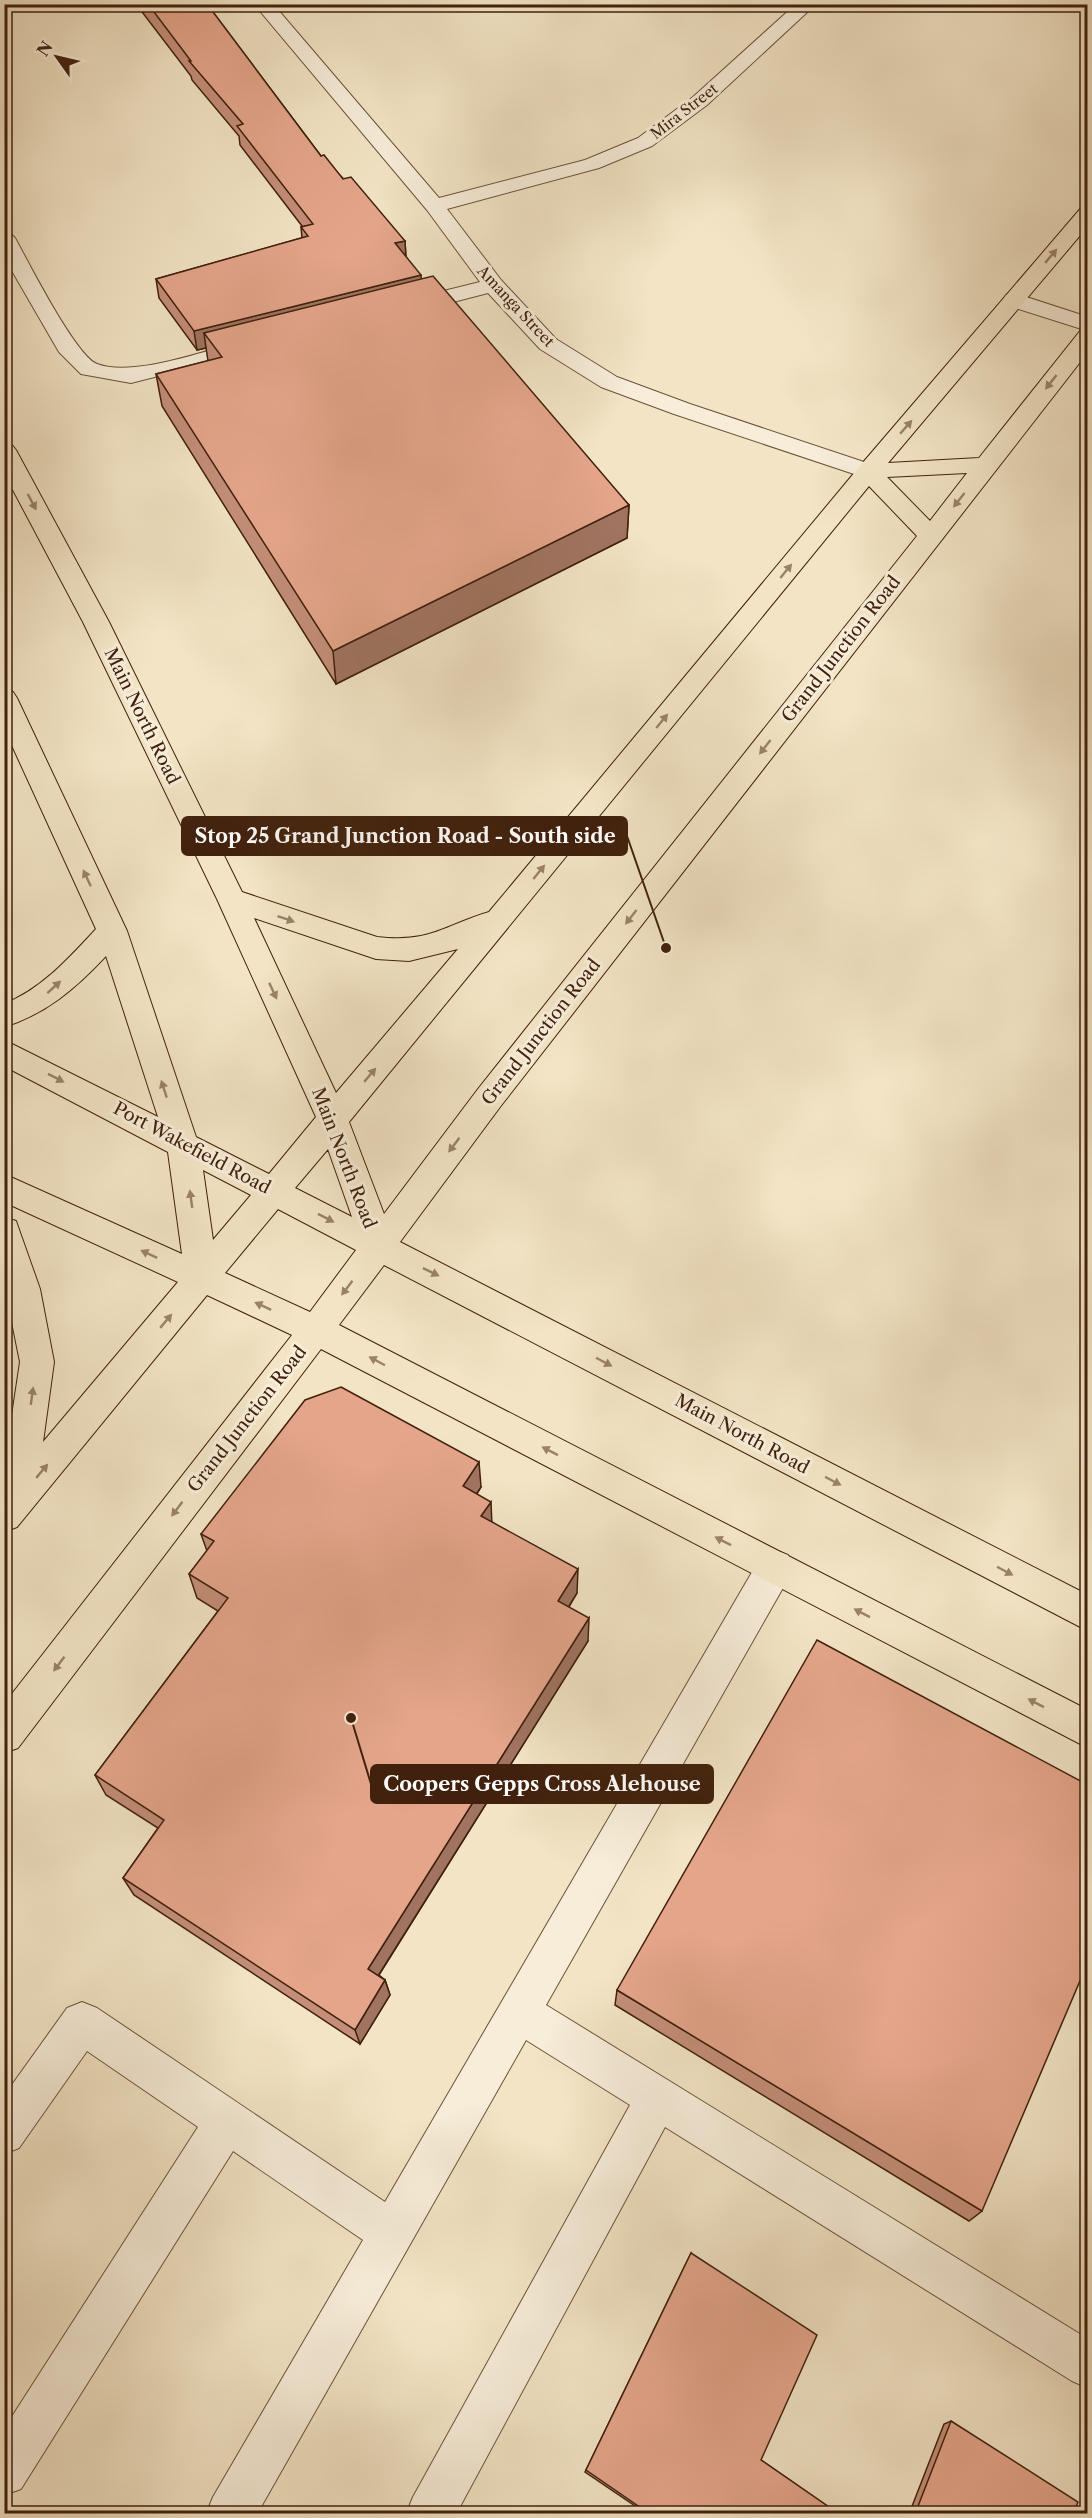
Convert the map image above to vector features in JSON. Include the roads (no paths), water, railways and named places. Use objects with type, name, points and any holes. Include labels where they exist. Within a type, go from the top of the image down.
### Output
[{"type":"highway","points":[[4,1516],[867,471],[1088,212]]},
{"type":"highway","name":"Grand Junction Road","points":[[4,1735],[316,1330],[489,1098],[1088,336]]},
{"type":"highway","name":"Main North Road","points":[[4,450],[96,622],[231,899],[333,1120],[379,1245],[1088,1614]]},
{"type":"highway","points":[[867,471],[987,465]]},
{"type":"highway","points":[[867,471],[931,536]]},
{"type":"highway","points":[[4,698],[112,931],[183,1144],[202,1278]]},
{"type":"highway","points":[[231,899],[329,934],[397,952],[420,951],[501,917]]},
{"type":"highway","points":[[4,1016],[31,1006],[50,992],[112,931]]},
{"type":"highway","name":"Port Wakefield Road","points":[[4,1052],[379,1245]]},
{"type":"highway","points":[[4,1187],[316,1330],[1088,1730]]},
{"type":"highway","points":[[4,1230],[23,1289],[37,1362],[26,1442],[4,1491]]},
{"type":"street","name":"Amanga Street","points":[[263,4],[434,206],[493,285],[548,344],[609,382],[867,471]]},
{"type":"street","name":"Mira Street","points":[[434,206],[592,164],[645,142],[700,101],[807,4]]},
{"type":"street","points":[[4,238],[70,352],[89,369],[131,375],[267,342]]},
{"type":"street","points":[[391,311],[493,285]]},
{"type":"street","points":[[1014,300],[1088,324]]},
{"type":"street","points":[[230,2514],[775,1568]]},
{"type":"street","points":[[519,2012],[1088,2365]]},
{"type":"street","points":[[4,2133],[82,2023],[392,2233]]},
{"type":"street","points":[[430,2514],[657,2099]]},
{"type":"street","points":[[4,2472],[227,2121]]},
{"type":"place","name":"Stop 25 Grand Junction Road - South side","points":[[666,948]]},
{"type":"place","name":"Coopers Gepps Cross Alehouse","points":[[351,1718]]}]
